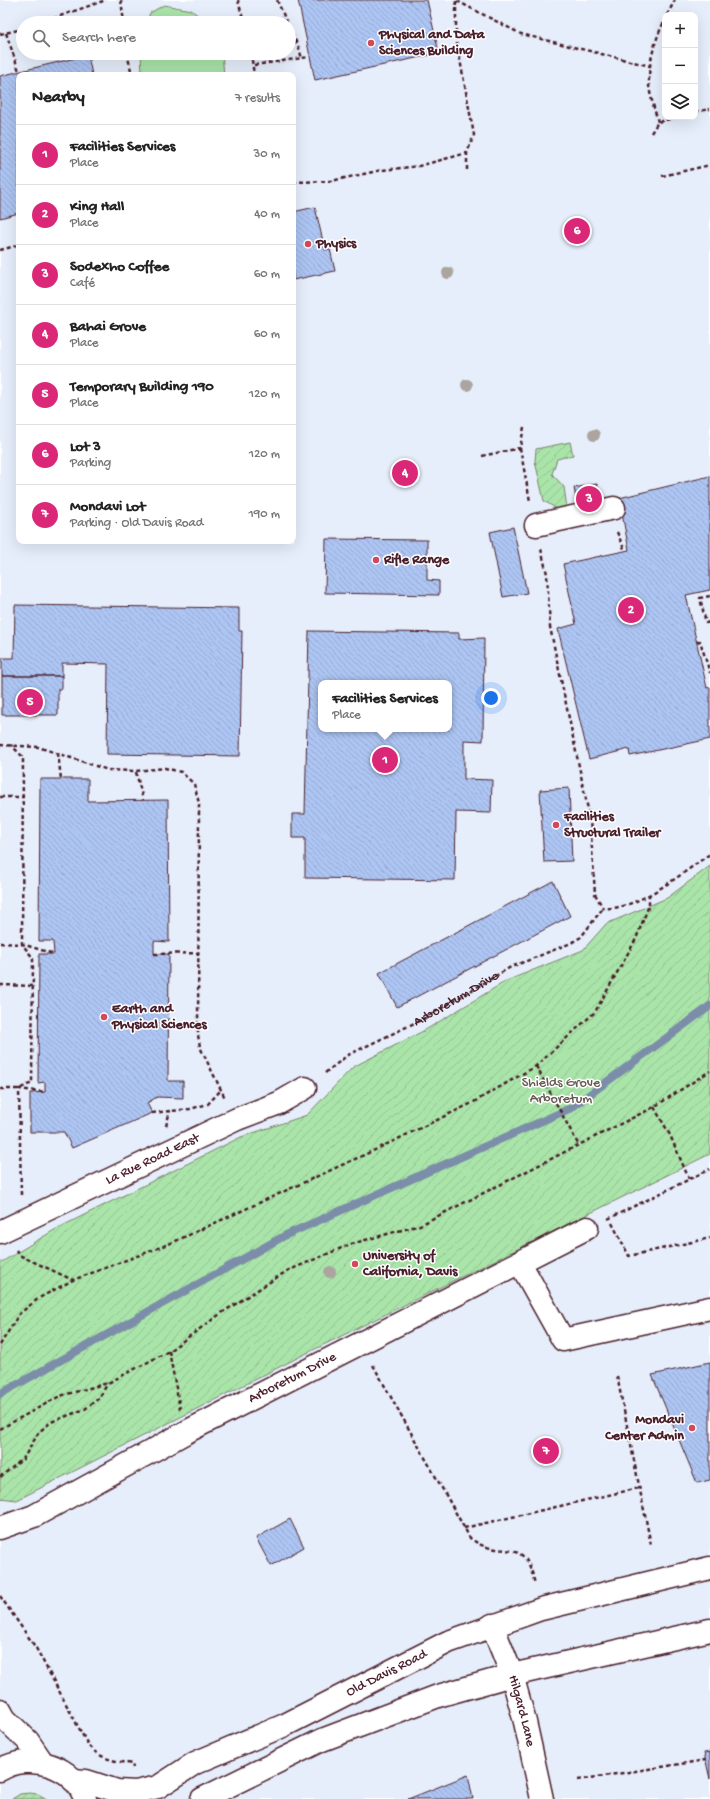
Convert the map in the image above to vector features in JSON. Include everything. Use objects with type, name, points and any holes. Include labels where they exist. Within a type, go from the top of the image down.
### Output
[{"type":"street","points":[[536,525],[614,508]]},
{"type":"street","name":"La Rue Road East","points":[[3,1231],[237,1119],[279,1103],[305,1088]]},
{"type":"street","name":"Arboretum Drive","points":[[0,1528],[34,1516],[190,1430],[587,1228]]},
{"type":"street","points":[[520,1263],[563,1340],[710,1308]]},
{"type":"street","name":"Old Davis Road","points":[[74,1780],[86,1781],[116,1790],[136,1792],[158,1787],[208,1757],[286,1725],[448,1642],[492,1625],[541,1609],[710,1568]]},
{"type":"street","name":"Hilgard Lane","points":[[492,1625],[512,1675],[525,1722],[542,1799]]},
{"type":"street","points":[[202,1799],[322,1740],[438,1696],[512,1675],[710,1630]]},
{"type":"street","points":[[0,1710],[5,1719],[28,1741],[43,1763]]},
{"type":"street","points":[[0,1770],[6,1766],[25,1762],[43,1763],[59,1770],[74,1780],[85,1799]]},
{"type":"path","points":[[60,16],[106,0]]},
{"type":"path","points":[[121,0],[123,16]]},
{"type":"path","points":[[238,0],[242,16]]},
{"type":"path","points":[[277,0],[284,16]]},
{"type":"path","points":[[456,1],[460,0]]},
{"type":"path","points":[[669,12],[675,0]]},
{"type":"path","points":[[456,1],[521,34],[650,66]]},
{"type":"path","points":[[456,1],[456,38],[474,135],[467,153],[467,173]]},
{"type":"path","points":[[658,122],[649,87],[650,66],[662,26]]},
{"type":"path","points":[[0,34],[16,31]]},
{"type":"path","points":[[6,33],[20,71]]},
{"type":"path","points":[[296,42],[302,58]]},
{"type":"path","points":[[296,59],[309,57]]},
{"type":"path","points":[[129,60],[131,72]]},
{"type":"path","points":[[253,60],[254,72]]},
{"type":"path","points":[[254,65],[288,60]]},
{"type":"path","points":[[698,111],[710,109]]},
{"type":"path","points":[[651,133],[658,122],[666,120]]},
{"type":"path","points":[[296,182],[331,181],[382,170],[419,166],[467,153]]},
{"type":"path","points":[[662,176],[710,166]]},
{"type":"path","points":[[0,250],[16,246]]},
{"type":"path","points":[[524,427],[520,448],[547,574],[551,632],[590,819],[595,894],[603,908],[618,907],[649,895],[710,854]]},
{"type":"path","points":[[482,456],[520,448]]},
{"type":"path","points":[[710,596],[700,598],[706,623],[710,622]]},
{"type":"path","points":[[697,642],[700,641],[710,673]]},
{"type":"path","points":[[0,745],[38,747],[108,770],[136,771],[165,768],[181,772],[194,784],[199,802],[200,1047],[237,1119]]},
{"type":"path","points":[[10,745],[23,756],[22,944],[33,958],[34,986],[32,1083],[20,1089]]},
{"type":"path","points":[[58,753],[62,779]]},
{"type":"path","points":[[136,771],[143,800]]},
{"type":"path","points":[[0,797],[23,797]]},
{"type":"path","points":[[0,1345],[19,1314],[39,1298],[74,1280],[169,1244],[377,1149],[472,1103],[536,1066],[594,1012],[636,939],[649,905],[649,895]]},
{"type":"path","name":"Arboretum Drive","points":[[305,1088],[348,1055],[425,1018],[509,968],[572,943],[581,937],[603,908]]},
{"type":"path","points":[[0,943],[22,944],[54,954]]},
{"type":"path","points":[[154,954],[199,953]]},
{"type":"path","points":[[0,985],[34,986]]},
{"type":"path","points":[[536,1066],[578,1144]]},
{"type":"path","points":[[0,1429],[60,1396],[108,1383],[169,1351],[223,1312],[286,1271],[350,1244],[420,1225],[654,1107],[710,1071]]},
{"type":"path","points":[[0,1089],[20,1089],[45,1092]]},
{"type":"path","points":[[20,1089],[21,1199]]},
{"type":"path","points":[[152,1113],[190,1109],[208,1104],[221,1090]]},
{"type":"path","points":[[654,1107],[670,1135],[689,1179]]},
{"type":"path","points":[[587,1228],[710,1169]]},
{"type":"path","points":[[609,1218],[629,1256],[710,1238]]},
{"type":"path","points":[[3,1231],[19,1255],[74,1280]]},
{"type":"path","points":[[362,1343],[470,1538],[479,1545],[489,1549],[516,1551],[523,1554],[528,1560],[533,1572],[541,1609]]},
{"type":"path","points":[[169,1351],[180,1413]]},
{"type":"path","points":[[617,1376],[651,1545]]},
{"type":"path","points":[[0,1478],[23,1459],[39,1432],[51,1422],[84,1409],[99,1398],[108,1383]]},
{"type":"path","points":[[464,1528],[639,1488]]},
{"type":"path","points":[[0,1596],[36,1648],[88,1745],[95,1754],[110,1761],[132,1764],[135,1774]]},
{"type":"path","points":[[578,1780],[706,1760]]},
{"type":"shaded area","name":"University of California, Davis","points":[[0,0],[710,0],[710,1799],[0,1799]]},
{"type":"green space","points":[[164,5],[191,10],[199,16],[149,16],[150,13]]},
{"type":"green space","points":[[141,60],[223,60],[224,72],[142,72]]},
{"type":"green space","points":[[570,442],[573,455],[557,459],[552,474],[564,487],[567,508],[557,509],[544,501],[535,461],[536,449]]},
{"type":"green space","name":"Shields Grove Arboretum","points":[[710,866],[710,1154],[303,1355],[17,1500],[0,1498],[0,1263],[56,1229],[241,1137],[307,1115],[353,1067],[427,1029],[506,981],[583,950],[606,924],[667,898]]},
{"type":"green space","points":[[20,1794],[38,1794],[47,1799],[12,1799]]},
{"type":"building","name":"Physical and Data Sciences Building","points":[[298,0],[427,0],[439,53],[315,80]]},
{"type":"building","points":[[67,60],[89,60],[91,72],[17,72]]},
{"type":"building","points":[[16,72],[16,214],[0,218],[0,76]]},
{"type":"building","name":"Physics","points":[[315,207],[325,250],[330,249],[335,271],[296,279],[296,211]]},
{"type":"building","points":[[710,476],[710,590],[686,595],[707,688],[710,687],[710,739],[630,756],[629,749],[589,759],[558,629],[576,624],[563,564],[629,550],[619,498]]},
{"type":"building","points":[[597,484],[601,498],[577,503],[574,488]]},
{"type":"building","points":[[513,527],[527,593],[503,597],[490,532]]},
{"type":"building","name":"Rifle Range","points":[[326,539],[427,540],[427,580],[439,581],[439,595],[325,593]]},
{"type":"building","points":[[15,605],[239,608],[239,631],[242,631],[240,756],[107,754],[108,664],[62,663],[62,676],[2,676],[2,658],[14,658]]},
{"type":"building","points":[[309,631],[459,633],[459,639],[484,638],[483,741],[464,740],[464,779],[492,780],[491,813],[456,812],[455,880],[305,878],[305,838],[292,838],[292,814],[305,814]]},
{"type":"building","points":[[2,676],[62,676],[62,689],[58,689],[58,715],[2,715]]},
{"type":"building","name":"Earth and Physical Sciences","points":[[40,779],[88,779],[88,801],[168,800],[169,942],[154,941],[154,954],[169,954],[168,1081],[183,1081],[183,1098],[157,1097],[147,1103],[152,1113],[72,1148],[64,1132],[30,1132],[30,1093],[45,1092],[45,1082],[38,1083],[39,954],[54,954],[53,941],[39,941]]},
{"type":"building","name":"Facilities Structural Trailer","points":[[569,788],[572,861],[544,862],[540,790]]},
{"type":"building","points":[[553,881],[570,916],[397,1007],[379,973]]},
{"type":"building","name":"Mondavi Center Admin","points":[[710,1362],[710,1480],[697,1483],[652,1375]]},
{"type":"building","points":[[290,1519],[304,1547],[271,1566],[256,1538]]},
{"type":"building","points":[[710,1752],[710,1779],[704,1753]]},
{"type":"building","points":[[468,1775],[473,1799],[408,1799]]},
{"type":"waterway","points":[[0,1394],[286,1235],[571,1108],[710,1006]]},
{"type":"place","name":"Physical and Data Sciences Building","points":[[371,43]]},
{"type":"place","name":"Lot 3","points":[[577,231]]},
{"type":"place","name":"Physics","points":[[308,244]]},
{"type":"place","name":"Bahai Grove","points":[[405,473]]},
{"type":"place","name":"Sodexho Coffee","points":[[589,499]]},
{"type":"place","name":"Rifle Range","points":[[376,560]]},
{"type":"place","name":"King Hall","points":[[631,610]]},
{"type":"place","name":"Temporary Building 190","points":[[30,702]]},
{"type":"place","name":"Facilities Services","points":[[385,760]]},
{"type":"place","name":"Facilities Structural Trailer","points":[[556,825]]},
{"type":"place","name":"Earth and Physical Sciences","points":[[104,1017]]},
{"type":"place","name":"University of California, Davis","points":[[355,1264]]},
{"type":"place","name":"Mondavi Center Admin","points":[[692,1428]]},
{"type":"place","name":"Mondavi Lot","points":[[546,1451]]}]
